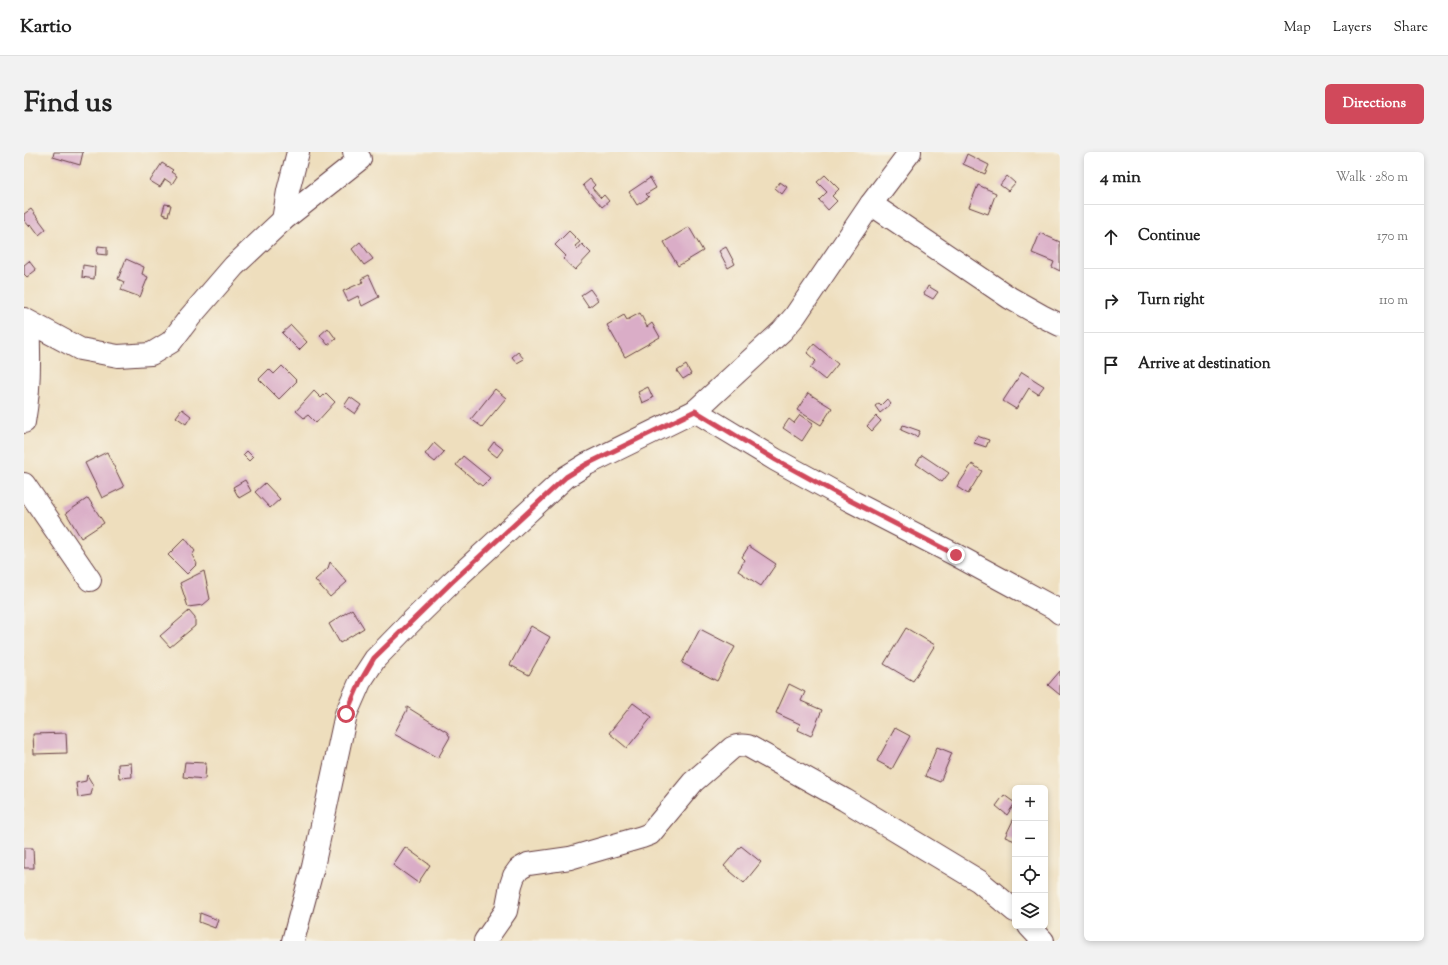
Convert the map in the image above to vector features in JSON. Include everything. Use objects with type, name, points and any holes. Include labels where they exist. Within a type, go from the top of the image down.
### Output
[{"type":"street","points":[[283,220],[288,191],[298,152]]},
{"type":"street","points":[[293,941],[313,867],[346,714],[360,682],[374,658],[452,582],[566,477],[587,464],[695,411],[782,331],[795,316],[871,204],[910,152]]},
{"type":"street","points":[[26,320],[80,349],[118,356],[151,354],[171,342],[190,317],[234,266],[283,220],[361,154]]},
{"type":"street","points":[[871,204],[1010,298],[1042,316],[1060,324]]},
{"type":"street","points":[[24,422],[30,362],[26,320]]},
{"type":"street","points":[[695,411],[776,460],[849,500],[1058,607]]},
{"type":"street","points":[[24,484],[90,580]]},
{"type":"street","points":[[485,941],[506,911],[511,884],[519,869],[528,864],[570,858],[650,834],[693,782],[732,748],[741,745],[748,746],[845,800],[972,877],[1012,909]]},
{"type":"street","points":[[1032,929],[1043,941]]},
{"type":"building","points":[[54,152],[83,152],[80,165],[53,157]]},
{"type":"building","points":[[967,154],[989,165],[985,174],[963,164]]},
{"type":"building","points":[[162,163],[173,170],[171,172],[177,176],[172,184],[165,179],[160,187],[150,181]]},
{"type":"building","points":[[825,175],[839,189],[832,196],[837,201],[828,210],[819,200],[827,192],[817,182]]},
{"type":"building","points":[[1007,176],[1015,183],[1008,191],[1000,185]]},
{"type":"building","points":[[650,178],[656,188],[646,194],[649,197],[637,205],[629,192]]},
{"type":"building","points":[[590,179],[595,185],[592,188],[601,198],[604,195],[609,201],[602,207],[583,185]]},
{"type":"building","points":[[780,182],[787,187],[782,194],[775,188]]},
{"type":"building","points":[[978,185],[996,193],[988,214],[969,207]]},
{"type":"building","points":[[165,204],[171,205],[168,216],[162,214]]},
{"type":"building","points":[[31,209],[46,229],[39,235],[31,224],[29,226],[24,220],[24,214]]},
{"type":"building","points":[[689,227],[703,251],[678,266],[664,242]]},
{"type":"building","points":[[569,231],[580,242],[575,246],[578,249],[582,244],[591,253],[575,270],[563,259],[566,256],[555,245]]},
{"type":"building","points":[[1040,233],[1060,242],[1060,271],[1052,267],[1054,262],[1032,253]]},
{"type":"building","points":[[360,242],[373,259],[364,265],[352,249]]},
{"type":"building","points":[[98,246],[107,247],[107,255],[97,254]]},
{"type":"building","points":[[726,247],[735,264],[728,268],[719,251]]},
{"type":"building","points":[[126,259],[144,267],[142,274],[148,277],[140,297],[121,290],[124,282],[118,279]]},
{"type":"building","points":[[29,261],[36,270],[27,277],[24,274],[24,265]]},
{"type":"building","points":[[83,265],[95,267],[94,279],[82,277]]},
{"type":"building","points":[[369,275],[379,297],[362,306],[358,296],[348,301],[343,291],[363,282],[361,279]]},
{"type":"building","points":[[928,286],[938,292],[933,299],[924,294]]},
{"type":"building","points":[[590,289],[598,300],[589,307],[581,295]]},
{"type":"building","points":[[640,313],[647,327],[652,323],[660,337],[625,357],[607,325],[624,315],[627,320]]},
{"type":"building","points":[[291,325],[307,342],[299,350],[282,333]]},
{"type":"building","points":[[328,328],[336,339],[328,345],[320,335]]},
{"type":"building","points":[[814,344],[838,364],[825,380],[810,368],[816,361],[807,353]]},
{"type":"building","points":[[518,352],[524,359],[517,363],[512,357]]},
{"type":"building","points":[[686,365],[691,374],[683,379],[677,371]]},
{"type":"building","points":[[282,366],[297,381],[279,399],[259,379],[269,369],[274,374]]},
{"type":"building","points":[[1022,372],[1044,386],[1038,394],[1029,388],[1016,409],[1003,401]]},
{"type":"building","points":[[648,387],[653,398],[642,403],[638,392]]},
{"type":"building","points":[[495,389],[506,398],[482,427],[471,419]]},
{"type":"building","points":[[314,391],[321,398],[326,393],[335,402],[316,423],[308,415],[304,418],[296,411]]},
{"type":"building","points":[[808,393],[832,408],[821,425],[797,410]]},
{"type":"building","points":[[350,397],[361,405],[355,414],[344,406]]},
{"type":"building","points":[[887,399],[891,404],[880,413],[875,406],[879,403],[881,405]]},
{"type":"building","points":[[182,409],[191,416],[186,424],[176,417]]},
{"type":"building","points":[[800,415],[813,424],[802,441],[783,428],[789,419],[794,423]]},
{"type":"building","points":[[876,416],[881,421],[872,431],[867,426]]},
{"type":"building","points":[[903,425],[920,431],[917,437],[901,430]]},
{"type":"building","points":[[977,436],[989,440],[986,447],[974,443]]},
{"type":"building","points":[[494,442],[503,449],[497,457],[488,450]]},
{"type":"building","points":[[434,443],[444,452],[435,462],[425,454]]},
{"type":"building","points":[[247,451],[253,457],[249,461],[243,455]]},
{"type":"building","points":[[107,452],[124,487],[102,498],[85,463]]},
{"type":"building","points":[[922,455],[949,473],[942,482],[916,464]]},
{"type":"building","points":[[463,456],[490,478],[482,486],[456,465]]},
{"type":"building","points":[[972,464],[982,471],[968,494],[957,487]]},
{"type":"building","points":[[245,480],[251,491],[239,498],[233,487]]},
{"type":"building","points":[[265,483],[280,499],[270,508],[255,492]]},
{"type":"building","points":[[88,498],[104,523],[81,538],[66,513]]},
{"type":"building","points":[[185,538],[195,551],[192,555],[197,564],[187,574],[168,555]]},
{"type":"building","points":[[749,546],[776,564],[761,586],[738,571],[745,560],[742,557]]},
{"type":"building","points":[[330,562],[347,582],[330,597],[315,580],[328,568]]},
{"type":"building","points":[[204,571],[210,599],[203,605],[188,607],[180,583]]},
{"type":"building","points":[[352,609],[364,628],[340,643],[329,624]]},
{"type":"building","points":[[189,611],[195,618],[195,626],[170,647],[160,636]]},
{"type":"building","points":[[531,626],[550,637],[529,675],[510,665]]},
{"type":"building","points":[[906,628],[935,645],[913,681],[884,664]]},
{"type":"building","points":[[700,629],[735,647],[717,681],[682,663]]},
{"type":"building","points":[[1060,671],[1060,695],[1048,685]]},
{"type":"building","points":[[789,684],[805,692],[801,701],[822,710],[811,736],[798,730],[800,724],[776,713]]},
{"type":"building","points":[[633,703],[652,717],[627,748],[609,733]]},
{"type":"building","points":[[407,707],[447,732],[450,737],[438,758],[394,734],[407,710]]},
{"type":"building","points":[[895,728],[910,736],[892,769],[877,761]]},
{"type":"building","points":[[66,733],[67,753],[34,754],[33,734]]},
{"type":"building","points":[[937,747],[952,753],[940,782],[925,776]]},
{"type":"building","points":[[185,762],[206,763],[205,779],[183,777]]},
{"type":"building","points":[[131,763],[132,777],[119,778],[118,764]]},
{"type":"building","points":[[87,775],[93,785],[91,795],[78,797],[76,783],[86,781]]},
{"type":"building","points":[[1004,795],[1012,801],[1012,808],[1007,815],[996,806]]},
{"type":"building","points":[[1012,822],[1012,840],[1005,837]]},
{"type":"building","points":[[741,846],[761,862],[744,883],[724,866]]},
{"type":"building","points":[[405,847],[430,865],[418,883],[393,865]]},
{"type":"building","points":[[24,848],[33,848],[34,868],[24,868]]},
{"type":"building","points":[[200,913],[218,920],[215,928],[199,922]]},
{"type":"route","points":[[346,714],[360,682],[374,658],[452,582],[566,477],[587,464],[695,411],[776,460],[849,500],[956,555]]}]
